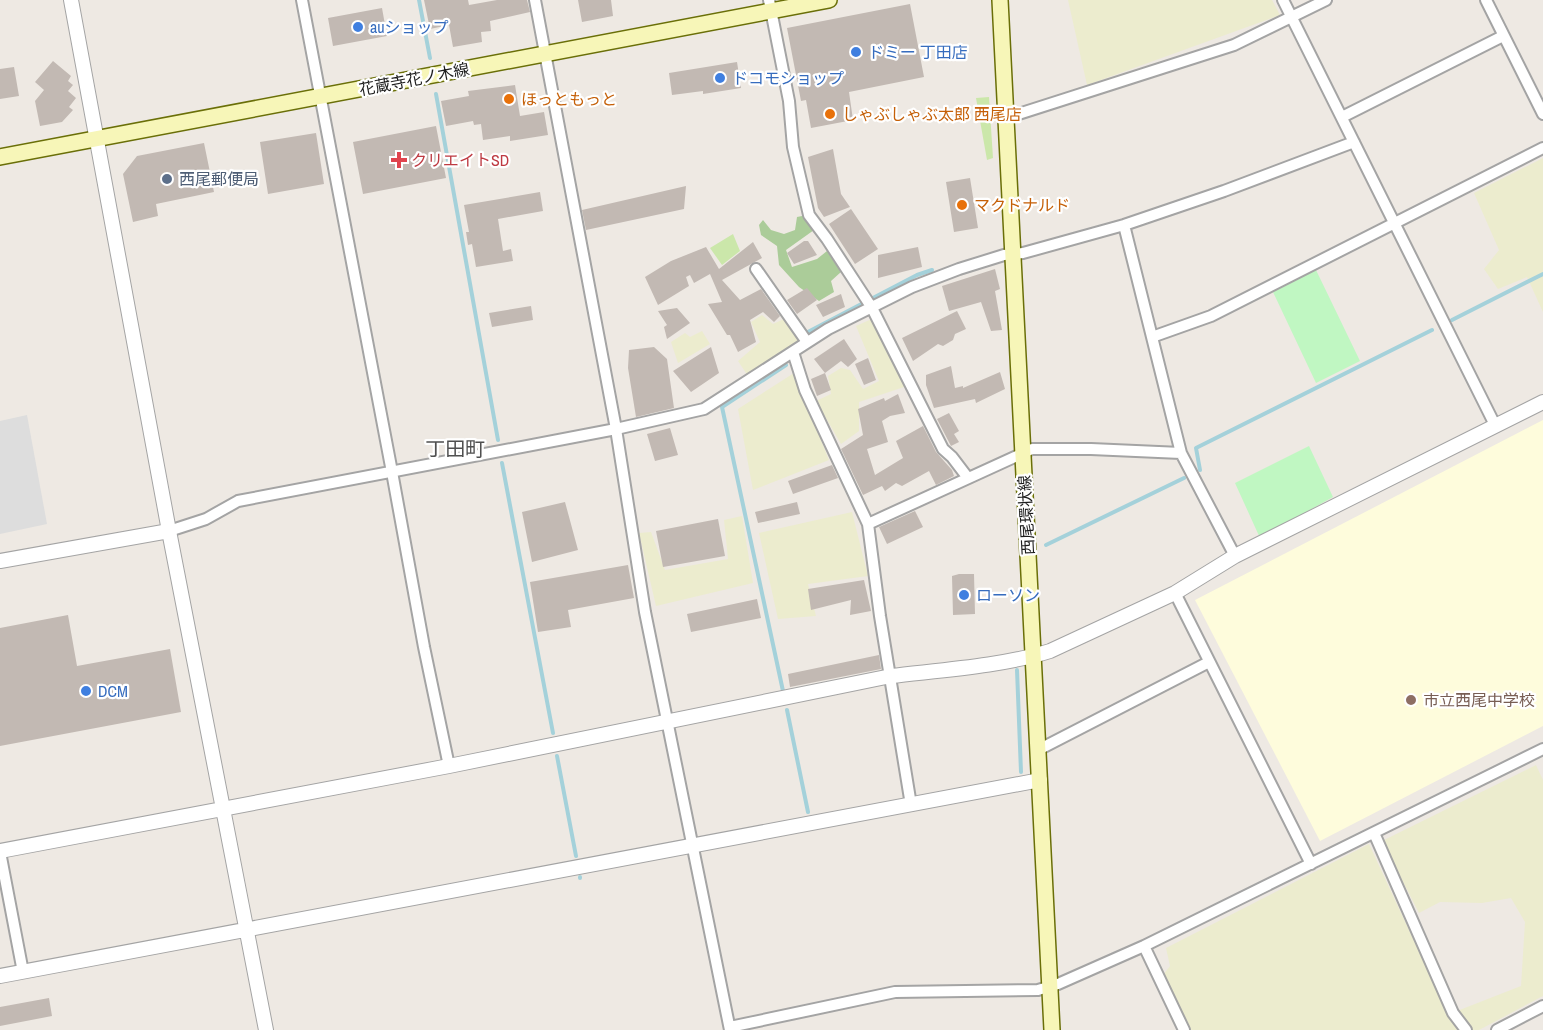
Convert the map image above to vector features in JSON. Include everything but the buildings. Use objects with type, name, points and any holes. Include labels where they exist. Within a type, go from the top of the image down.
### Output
[{"type":"main road","name":"花蔵寺花ノ木線","points":[[0,158],[545,54],[770,5],[829,0]]},
{"type":"main road","name":"西尾環状線","points":[[1000,0],[1052,1030]]},
{"type":"street","points":[[71,0],[266,1030]]},
{"type":"street","points":[[302,0],[424,648],[449,766]]},
{"type":"street","points":[[535,0],[616,429],[645,612],[666,723],[730,1028],[894,992],[1038,990],[1049,987],[1144,946],[1543,749]]},
{"type":"street","points":[[1283,0],[1495,425]]},
{"type":"street","points":[[1006,118],[1234,45],[1326,0]]},
{"type":"street","points":[[1486,0],[1543,114]]},
{"type":"street","points":[[770,5],[789,101],[793,147],[809,215],[870,306],[943,449],[968,478]]},
{"type":"street","points":[[1342,117],[1503,36]]},
{"type":"street","points":[[0,561],[170,531],[206,519],[238,501],[616,429],[704,409],[828,329],[870,306],[958,268],[1124,225],[1224,191],[1354,141]]},
{"type":"street","points":[[1152,337],[1211,316],[1543,148]]},
{"type":"street","points":[[1124,225],[1182,453],[1235,556]]},
{"type":"street","points":[[756,269],[807,342]]},
{"type":"street","points":[[793,352],[805,390],[868,524],[880,616],[911,805]]},
{"type":"street","points":[[23,972],[0,852],[449,766],[891,676],[947,670],[1034,656],[1050,651],[1175,593],[1235,556],[1543,402]]},
{"type":"street","points":[[868,524],[1032,449],[1182,453]]},
{"type":"street","points":[[1175,593],[1311,864]]},
{"type":"street","points":[[1038,750],[1209,662]]},
{"type":"street","points":[[0,976],[1040,780]]},
{"type":"street","points":[[1374,833],[1453,1013],[1466,1030]]},
{"type":"street","points":[[1144,946],[1184,1030]]},
{"type":"street","points":[[1497,1030],[1543,1006]]},
{"type":"shaded area","points":[[27,415],[47,524],[0,534],[0,421]]},
{"type":"shaded area","points":[[1543,420],[1543,726],[1320,841],[1195,600]]},
{"type":"green space","points":[[1068,0],[1272,0],[1280,15],[1087,85]]},
{"type":"green space","points":[[989,97],[993,158],[987,160],[976,98]]},
{"type":"green space","points":[[1543,158],[1543,312],[1527,277],[1498,289],[1484,269],[1499,250],[1474,193]]},
{"type":"green space","points":[[807,215],[814,230],[786,250],[792,267],[817,259],[827,251],[841,272],[831,281],[834,292],[819,301],[799,287],[779,265],[777,246],[761,235],[759,225],[763,220],[771,230],[784,234],[795,230],[797,217]]},
{"type":"green space","points":[[733,234],[740,251],[722,265],[710,248]]},
{"type":"green space","points":[[1316,270],[1360,361],[1316,383],[1273,292]]},
{"type":"green space","points":[[762,315],[773,324],[784,319],[801,342],[748,376],[738,361],[760,342],[751,322]]},
{"type":"green space","points":[[874,318],[910,385],[859,402],[859,431],[841,444],[816,401],[831,394],[828,376],[841,368],[850,370],[863,389],[879,381],[856,326]]},
{"type":"green space","points":[[702,331],[710,344],[678,363],[671,342],[685,333],[690,337]]},
{"type":"green space","points":[[794,373],[829,460],[753,490],[738,409]]},
{"type":"green space","points":[[1309,446],[1333,497],[1260,538],[1235,483]]},
{"type":"green space","points":[[852,512],[868,576],[808,584],[816,616],[778,619],[759,533]]},
{"type":"green space","points":[[742,516],[753,583],[656,606],[639,533],[651,532],[665,570],[728,559],[724,520]]},
{"type":"green space","points":[[1536,765],[1543,780],[1543,996],[1479,1030],[1472,1030],[1457,1011],[1521,986],[1525,922],[1511,898],[1482,903],[1440,902],[1419,913],[1382,841]]},
{"type":"green space","points":[[1369,844],[1448,1014],[1458,1030],[1189,1030],[1163,975],[1170,966],[1166,948]]},
{"type":"waterway","points":[[419,0],[430,58]]},
{"type":"waterway","points":[[436,94],[498,440]]},
{"type":"waterway","points":[[804,334],[917,275],[932,270]]},
{"type":"waterway","points":[[1452,320],[1543,274]]},
{"type":"waterway","points":[[1200,470],[1196,448],[1432,330]]},
{"type":"waterway","points":[[783,691],[722,407],[786,365]]},
{"type":"waterway","points":[[502,463],[553,733]]},
{"type":"waterway","points":[[1046,545],[1184,478]]},
{"type":"waterway","points":[[1017,670],[1021,772]]},
{"type":"waterway","points":[[787,710],[808,812]]},
{"type":"waterway","points":[[557,756],[576,856]]},
{"type":"place","name":"auショップ","points":[[358,27]]},
{"type":"place","name":"ドミー 丁田店","points":[[856,52]]},
{"type":"place","name":"ドコモショップ","points":[[720,78]]},
{"type":"place","name":"ほっともっと","points":[[509,99]]},
{"type":"place","name":"しゃぶしゃぶ太郎 西尾店","points":[[830,114]]},
{"type":"place","name":"クリエイトSD","points":[[399,160]]},
{"type":"place","name":"西尾郵便局","points":[[167,179]]},
{"type":"place","name":"マクドナルド","points":[[962,205]]},
{"type":"place","name":"ローソン","points":[[964,595]]},
{"type":"place","name":"DCM","points":[[86,691]]},
{"type":"place","name":"市立西尾中学校","points":[[1411,700]]},
{"type":"district","name":"丁田町","points":[[455,448]]}]
